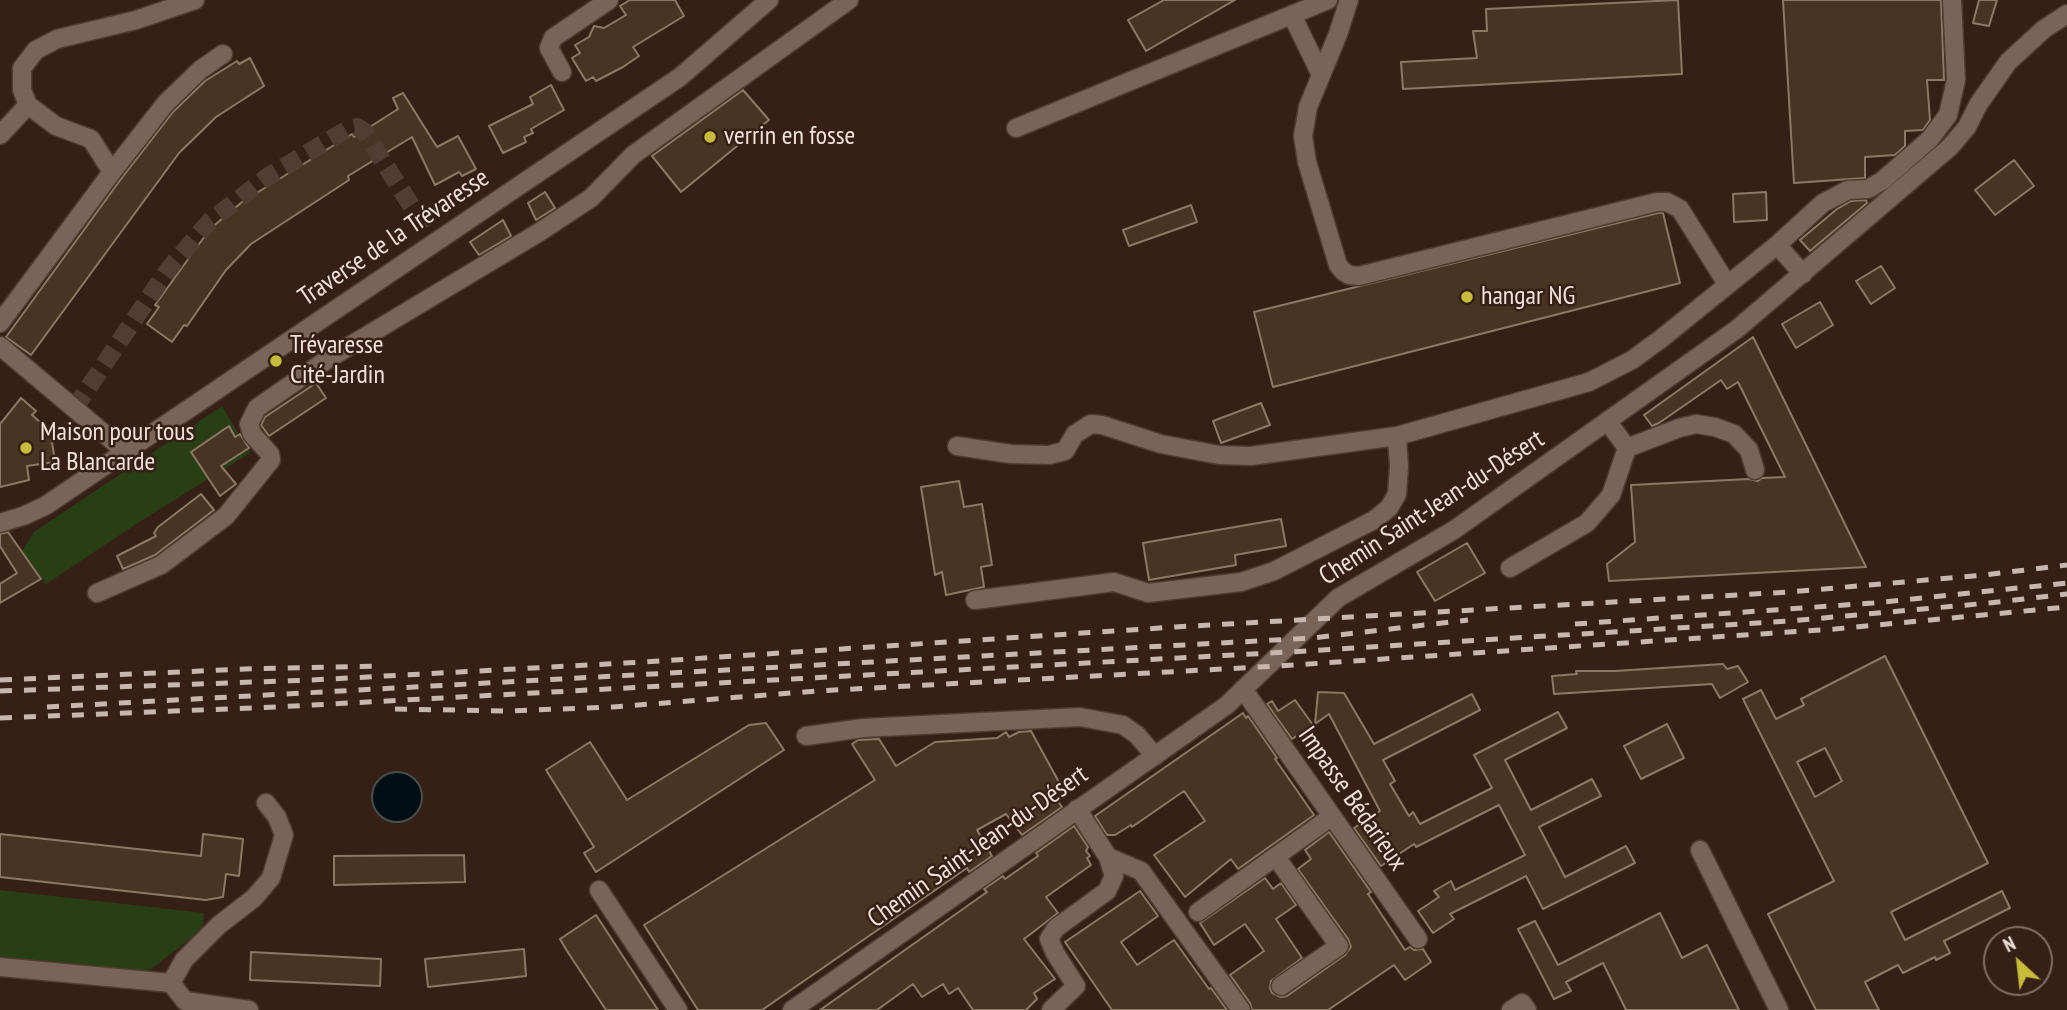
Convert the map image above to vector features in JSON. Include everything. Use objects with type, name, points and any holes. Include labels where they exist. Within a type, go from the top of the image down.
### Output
[{"type":"street","points":[[112,173],[91,139],[56,126],[28,105],[22,90],[22,68],[36,50],[57,39],[136,20],[195,0]]},
{"type":"street","points":[[562,72],[549,48],[553,38],[609,0]]},
{"type":"street","name":"Traverse de la Trévaresse","points":[[0,523],[45,506],[680,77],[769,0]]},
{"type":"street","points":[[97,593],[161,565],[226,516],[271,460],[270,454],[252,434],[249,424],[257,408],[328,359],[538,233],[591,198],[633,155],[849,0]]},
{"type":"street","points":[[1016,128],[1328,0]]},
{"type":"street","points":[[1349,0],[1305,118],[1303,144],[1338,265],[1349,275],[1359,276],[1657,202],[1675,205],[1680,209],[1727,284]]},
{"type":"street","points":[[957,446],[1011,454],[1049,455],[1065,451],[1075,434],[1091,424],[1174,447],[1219,455],[1251,456],[1397,436],[1589,383],[1632,360],[1777,245],[1824,203],[1848,190],[1868,189],[1882,181],[1928,140],[1948,115],[1956,80],[1952,0]]},
{"type":"street","name":"Chemin Saint-Jean-du-Désert","points":[[792,1010],[1227,705],[1338,598],[1454,530],[1737,329],[1950,147],[1967,127],[1978,105],[2008,62],[2044,29],[2067,14]]},
{"type":"street","points":[[1292,15],[1321,75]]},
{"type":"street","points":[[0,323],[165,104],[200,70],[223,54]]},
{"type":"street","points":[[0,135],[28,105]]},
{"type":"street","points":[[1777,245],[1803,274]]},
{"type":"street","points":[[0,345],[126,452]]},
{"type":"street","points":[[1608,422],[1627,448]]},
{"type":"street","points":[[1627,448],[1679,428],[1706,425],[1734,434],[1749,450],[1755,470]]},
{"type":"street","points":[[975,600],[1114,582],[1148,593],[1241,582],[1274,571],[1374,520],[1389,508],[1397,494],[1397,436]]},
{"type":"street","points":[[1510,568],[1587,523],[1611,495],[1627,448]]},
{"type":"street","name":"Impasse Bédarieux","points":[[1243,689],[1418,939]]},
{"type":"street","points":[[806,736],[863,728],[1080,717],[1123,725],[1137,735],[1155,756]]},
{"type":"street","points":[[171,983],[184,960],[219,925],[254,898],[271,878],[284,835],[277,817],[266,803]]},
{"type":"street","points":[[1051,1010],[1076,986],[1049,939],[1056,928],[1107,891],[1114,876],[1108,857],[1077,809]]},
{"type":"street","points":[[1198,912],[1331,817]]},
{"type":"street","points":[[1700,850],[1779,1010]]},
{"type":"street","points":[[1108,857],[1141,871],[1241,1010]]},
{"type":"street","points":[[1276,857],[1339,946],[1281,986]]},
{"type":"street","points":[[599,890],[678,1010]]},
{"type":"street","points":[[0,967],[171,983],[185,1001],[248,1010]]},
{"type":"street","points":[[1511,1010],[1522,1003],[1527,1010]]},
{"type":"green space","points":[[222,406],[250,453],[46,584],[22,551],[34,532]]},
{"type":"green space","points":[[0,890],[204,913],[203,925],[198,933],[151,969],[127,973],[0,960]]},
{"type":"shaded area","points":[[397,772],[415,779],[422,797],[415,815],[397,822],[379,815],[372,797],[379,779]]},
{"type":"building","points":[[630,0],[675,0],[684,16],[633,47],[639,56],[623,67],[596,81],[593,77],[586,81],[572,58],[580,53],[575,45],[589,37],[594,26],[604,28],[626,15],[620,6]]},
{"type":"building","points":[[1164,0],[1235,0],[1146,51],[1128,20]]},
{"type":"building","points":[[1678,0],[1682,74],[1403,89],[1401,62],[1477,58],[1473,31],[1487,31],[1486,9]]},
{"type":"building","points":[[1783,0],[1941,0],[1944,80],[1927,80],[1930,120],[1923,130],[1905,131],[1905,146],[1895,155],[1865,157],[1865,178],[1794,183]]},
{"type":"building","points":[[1979,0],[1997,0],[1989,26],[1973,23]]},
{"type":"building","points":[[250,58],[264,86],[216,117],[179,153],[31,355],[6,337],[173,112],[205,81],[237,61],[239,64]]},
{"type":"building","points":[[551,85],[564,110],[531,129],[533,133],[524,137],[526,142],[503,153],[489,126],[533,104],[530,97]]},
{"type":"building","name":"verrin en fosse","points":[[743,90],[769,120],[681,192],[652,156]]},
{"type":"building","points":[[403,93],[437,147],[458,136],[476,169],[462,176],[459,172],[435,185],[412,137],[348,176],[349,180],[251,244],[226,270],[187,326],[184,325],[172,342],[147,324],[159,307],[155,305],[210,229],[242,202],[398,109],[393,98]]},
{"type":"building","points":[[2014,160],[2034,186],[1995,215],[1975,190]]},
{"type":"building","points":[[545,192],[555,208],[536,220],[528,203]]},
{"type":"building","points":[[1766,192],[1767,220],[1734,222],[1733,194]]},
{"type":"building","points":[[1866,200],[1867,203],[1810,251],[1800,240],[1837,209],[1851,201]]},
{"type":"building","points":[[1191,205],[1197,222],[1129,246],[1123,230]]},
{"type":"building","name":"hangar NG","points":[[1663,213],[1680,283],[1273,387],[1254,312]]},
{"type":"building","points":[[503,220],[511,236],[479,255],[470,242]]},
{"type":"building","points":[[1881,266],[1895,288],[1871,304],[1856,281]]},
{"type":"building","points":[[1820,302],[1833,325],[1796,348],[1782,324]]},
{"type":"building","points":[[1753,337],[1866,567],[1609,581],[1607,564],[1635,542],[1631,485],[1749,479],[1758,481],[1762,478],[1785,477],[1738,382],[1727,389],[1721,380],[1652,426],[1644,415]]},
{"type":"building","points":[[316,383],[326,398],[269,436],[261,425],[265,417]]},
{"type":"building","name":"Maison pour tous La Blancarde","points":[[21,398],[36,411],[32,415],[51,435],[55,462],[27,466],[29,480],[0,487],[0,424]]},
{"type":"building","points":[[1261,403],[1270,425],[1221,443],[1213,421]]},
{"type":"building","points":[[229,426],[235,437],[240,434],[249,448],[221,466],[236,484],[220,496],[191,452]]},
{"type":"building","points":[[959,481],[964,507],[982,504],[992,565],[981,567],[984,587],[946,595],[942,572],[935,575],[921,487]]},
{"type":"building","points":[[201,494],[214,510],[155,555],[123,569],[117,556],[156,536],[154,533],[158,527]]},
{"type":"building","points":[[1281,519],[1286,546],[1235,555],[1236,565],[1149,580],[1143,543]]},
{"type":"building","points":[[8,532],[41,579],[0,603],[0,584],[17,573],[0,546],[0,534]]},
{"type":"building","points":[[1467,543],[1485,573],[1435,601],[1417,572]]},
{"type":"building","points":[[1885,656],[1988,863],[1891,912],[1905,940],[2002,891],[2010,908],[1944,941],[1950,953],[1936,960],[1935,957],[1903,973],[1898,965],[1865,982],[1879,1010],[1816,1010],[1768,914],[1834,881],[1743,699],[1761,690],[1776,719],[1804,705],[1801,699]],"holes":[[[1825,748],[1842,781],[1815,797],[1797,762]]]},
{"type":"building","points":[[1723,664],[1727,669],[1738,666],[1748,682],[1720,698],[1712,684],[1554,694],[1552,676],[1577,674],[1576,671]]},
{"type":"building","points":[[1318,692],[1344,693],[1374,744],[1472,694],[1480,710],[1383,760],[1395,781],[1390,784],[1409,816],[1413,812],[1420,824],[1492,788],[1474,755],[1558,712],[1567,728],[1505,760],[1531,810],[1592,779],[1601,796],[1539,827],[1565,877],[1626,846],[1635,863],[1543,909],[1526,876],[1450,914],[1454,919],[1433,933],[1418,911],[1439,897],[1434,891],[1451,881],[1455,890],[1525,855],[1499,805],[1416,847],[1414,844],[1381,866],[1354,828],[1380,811],[1329,714],[1315,724]]},
{"type":"building","points":[[1295,700],[1313,725],[1292,739],[1267,704],[1272,701],[1278,711]]},
{"type":"building","points":[[1243,713],[1246,718],[1248,716],[1314,815],[1238,869],[1231,859],[1185,897],[1154,855],[1205,821],[1184,791],[1132,827],[1131,825],[1115,835],[1107,835],[1095,816]]},
{"type":"building","points":[[766,723],[784,750],[596,872],[584,853],[594,847],[546,770],[590,742],[627,800],[749,725]]},
{"type":"building","points":[[1667,724],[1684,758],[1641,779],[1624,746]]},
{"type":"building","points":[[1031,731],[1060,784],[1050,790],[1062,807],[1022,835],[1006,814],[977,830],[992,856],[969,872],[967,868],[762,1010],[698,1010],[644,925],[875,780],[852,744],[858,740],[879,739],[896,766],[935,742],[997,738],[1006,732],[1009,737],[1019,732]]},
{"type":"building","points":[[1074,826],[1088,847],[1086,851],[1090,856],[1087,858],[1091,865],[1046,897],[1058,913],[1024,939],[1055,979],[1034,993],[1037,999],[1026,1010],[973,1010],[958,988],[949,994],[943,984],[922,997],[913,984],[877,1010],[820,1010],[987,892],[984,889],[1003,876],[1005,879],[1038,856],[1036,853]]},
{"type":"building","points":[[1329,832],[1371,892],[1368,894],[1405,950],[1410,947],[1414,950],[1423,949],[1431,962],[1405,980],[1394,965],[1328,1010],[1252,1010],[1230,975],[1264,951],[1245,924],[1214,945],[1200,923],[1265,878],[1273,889],[1281,883],[1296,905],[1276,919],[1302,958],[1271,981],[1272,993],[1281,997],[1287,996],[1345,955],[1351,947],[1298,869],[1311,859],[1305,850]]},
{"type":"building","points":[[0,834],[201,856],[203,834],[243,839],[239,876],[226,874],[223,897],[206,900],[0,877]]},
{"type":"building","points":[[464,855],[465,882],[334,885],[334,856]]},
{"type":"building","points":[[1140,891],[1158,916],[1121,942],[1137,965],[1174,940],[1227,1010],[1112,1010],[1065,942]]},
{"type":"building","points":[[1660,913],[1682,958],[1707,945],[1739,1010],[1626,1010],[1603,963],[1566,982],[1571,991],[1554,999],[1518,929],[1535,921],[1558,965]]},
{"type":"building","points":[[596,915],[658,1010],[606,1010],[567,951],[560,939]]},
{"type":"building","points":[[524,949],[526,976],[428,987],[425,959]]},
{"type":"building","points":[[251,952],[381,959],[380,986],[250,980]]},
{"type":"tunnel","points":[[74,409],[167,271],[210,221],[270,175],[348,129],[357,127],[364,131],[434,242]]},
{"type":"railway","points":[[0,691],[312,680],[644,662],[1175,627],[1789,592],[2067,565]]},
{"type":"railway","points":[[1575,624],[1873,603],[2067,583]]},
{"type":"railway","points":[[0,718],[276,707],[1289,652],[1790,621],[2067,594]]},
{"type":"railway","points":[[395,709],[508,711],[613,707],[817,691],[1278,666],[1835,629],[2067,607]]},
{"type":"railway","points":[[47,707],[1312,638],[1468,620]]},
{"type":"railway","points":[[0,680],[378,666]]},
{"type":"place","name":"verrin en fosse","points":[[710,137]]},
{"type":"place","name":"hangar NG","points":[[1467,297]]},
{"type":"place","name":"Trévaresse Cité-Jardin","points":[[276,361]]},
{"type":"place","name":"Maison pour tous La Blancarde","points":[[26,448]]}]
